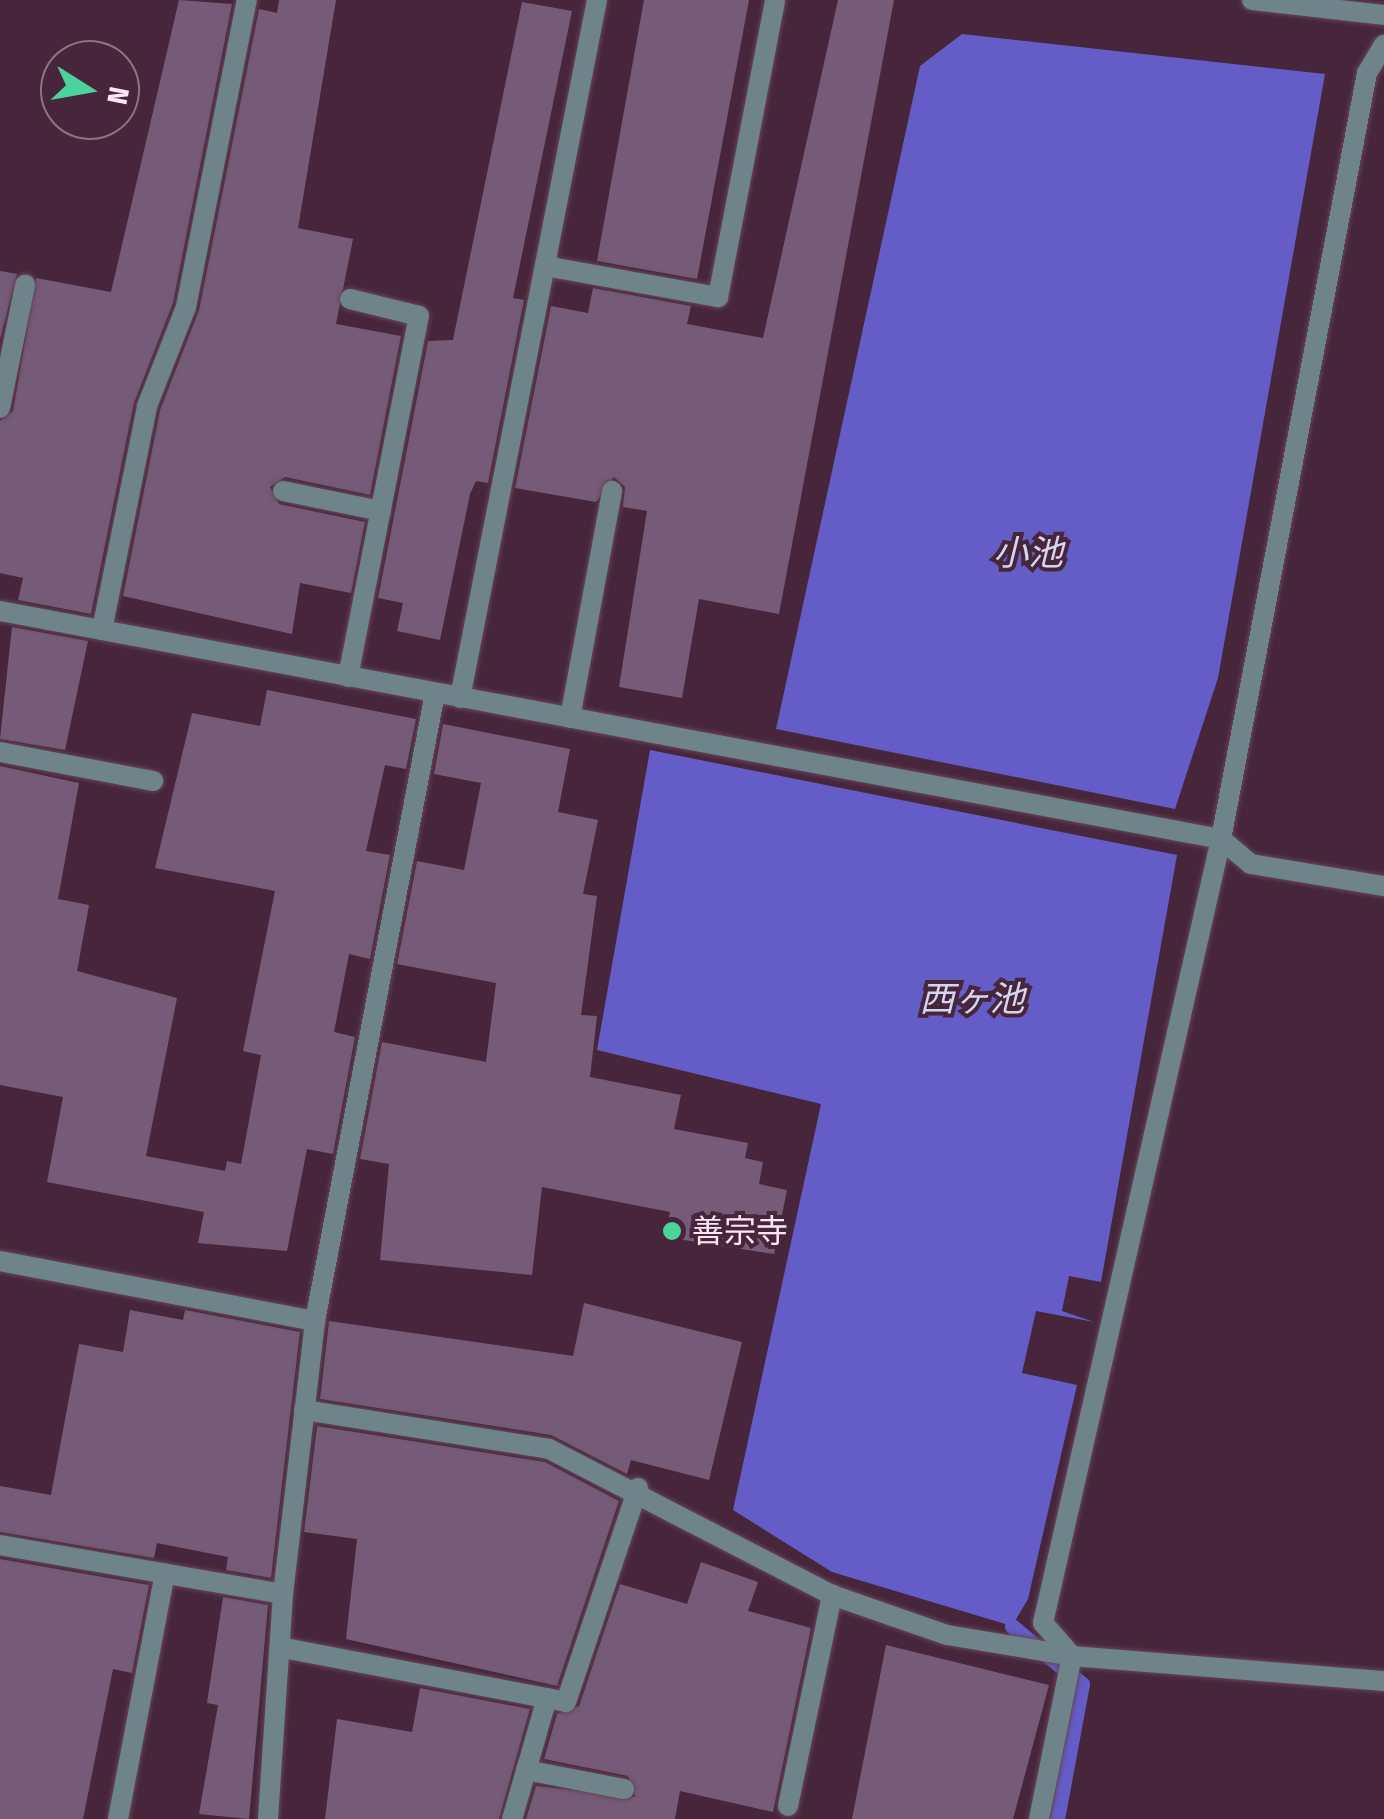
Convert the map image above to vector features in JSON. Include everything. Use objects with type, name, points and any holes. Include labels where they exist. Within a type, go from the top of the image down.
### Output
[{"type":"street","points":[[102,630],[147,406],[186,307],[248,0]]},
{"type":"street","points":[[460,698],[597,0]]},
{"type":"street","points":[[544,266],[718,297],[776,0]]},
{"type":"street","points":[[1252,0],[1384,15]]},
{"type":"street","points":[[1072,1656],[1043,1623],[1221,840],[1367,72],[1384,45]]},
{"type":"street","points":[[0,408],[25,286]]},
{"type":"street","points":[[348,677],[419,316],[350,299]]},
{"type":"street","points":[[283,491],[381,511]]},
{"type":"street","points":[[570,718],[612,491]]},
{"type":"street","points":[[0,611],[1221,840],[1252,864],[1384,886]]},
{"type":"street","points":[[268,1819],[284,1648],[283,1594],[316,1321],[435,694]]},
{"type":"street","points":[[0,752],[153,781]]},
{"type":"street","points":[[0,1261],[316,1321]]},
{"type":"street","points":[[304,1410],[549,1448],[638,1488],[832,1595],[946,1635],[1072,1656],[1384,1681]]},
{"type":"street","points":[[284,1648],[566,1702],[638,1488]]},
{"type":"street","points":[[0,1545],[283,1594]]},
{"type":"street","points":[[118,1819],[165,1573]]},
{"type":"street","points":[[788,1806],[832,1595]]},
{"type":"street","points":[[1039,1819],[1072,1656]]},
{"type":"street","points":[[512,1819],[547,1698]]},
{"type":"street","points":[[526,1770],[624,1789]]},
{"type":"water","name":"小池","points":[[962,34],[1325,74],[1218,678],[1175,809],[776,729],[920,66]]},
{"type":"water","name":"西ヶ池","points":[[650,750],[1177,855],[1101,1282],[1069,1276],[1062,1311],[1094,1322],[1036,1311],[1022,1373],[1077,1385],[1028,1599],[1012,1626],[832,1572],[733,1510],[821,1104],[597,1050]]},
{"type":"building","points":[[179,0],[232,4],[173,303],[134,403],[91,614],[18,600],[23,578],[0,573],[0,421],[13,411],[36,278],[111,292]]},
{"type":"building","points":[[279,0],[336,0],[298,228],[353,239],[336,324],[401,336],[370,495],[285,477],[270,487],[279,504],[365,522],[351,593],[300,583],[292,634],[123,596],[160,410],[199,310],[259,9],[277,13]]},
{"type":"building","points":[[644,0],[749,0],[697,279],[597,261]]},
{"type":"building","points":[[838,0],[894,0],[779,614],[699,599],[682,698],[619,687],[647,511],[623,507],[625,487],[614,477],[596,502],[515,488],[551,306],[588,313],[593,288],[691,306],[687,324],[763,338]]},
{"type":"building","points":[[522,2],[572,11],[513,298],[524,300],[488,483],[476,481],[470,494],[440,640],[397,631],[403,603],[378,598],[428,341],[453,340]]},
{"type":"building","points":[[0,271],[17,274],[0,339]]},
{"type":"building","points":[[12,627],[88,641],[65,750],[0,739]]},
{"type":"building","points":[[267,690],[416,719],[406,769],[385,765],[366,851],[390,855],[370,959],[349,954],[334,1032],[355,1037],[333,1154],[307,1149],[287,1251],[198,1243],[204,1212],[47,1182],[63,1097],[0,1085],[0,766],[79,783],[58,899],[89,905],[77,971],[177,998],[146,1156],[225,1171],[227,1161],[241,1164],[261,1055],[243,1051],[275,891],[155,868],[192,713],[260,726]]},
{"type":"building","points":[[443,724],[570,749],[558,812],[598,820],[583,894],[597,896],[581,1015],[597,1016],[590,1077],[681,1095],[674,1129],[748,1143],[745,1158],[763,1162],[759,1184],[787,1190],[774,1254],[665,1237],[670,1212],[542,1187],[532,1275],[380,1260],[389,1164],[360,1159],[382,1042],[486,1062],[496,983],[397,964],[417,861],[464,870],[481,783],[434,774]]},
{"type":"building","points":[[584,1303],[742,1342],[709,1480],[631,1460],[627,1474],[551,1435],[320,1399],[329,1321],[573,1356]]},
{"type":"building","points":[[130,1310],[183,1320],[185,1310],[300,1332],[271,1578],[226,1570],[228,1557],[157,1543],[154,1558],[0,1532],[0,1486],[51,1495],[79,1344],[123,1352]]},
{"type":"building","points":[[317,1426],[545,1462],[619,1501],[557,1686],[346,1639],[357,1539],[304,1532]]},
{"type":"building","points":[[0,1559],[149,1585],[132,1673],[113,1669],[83,1819],[0,1819]]},
{"type":"building","points":[[701,1562],[758,1582],[748,1611],[811,1628],[773,1812],[680,1791],[675,1819],[526,1819],[536,1786],[635,1797],[628,1776],[544,1759],[557,1714],[579,1706],[620,1584],[687,1604]]},
{"type":"building","points":[[223,1597],[268,1605],[249,1819],[199,1814],[218,1705],[207,1703]]},
{"type":"building","points":[[886,1645],[1049,1685],[1013,1819],[852,1819]]},
{"type":"building","points":[[420,1688],[530,1709],[499,1819],[325,1819],[337,1719],[412,1732]]},
{"type":"waterway","points":[[1012,1626],[1082,1684],[1057,1819]]},
{"type":"place","name":"善宗寺","points":[[672,1231]]}]
